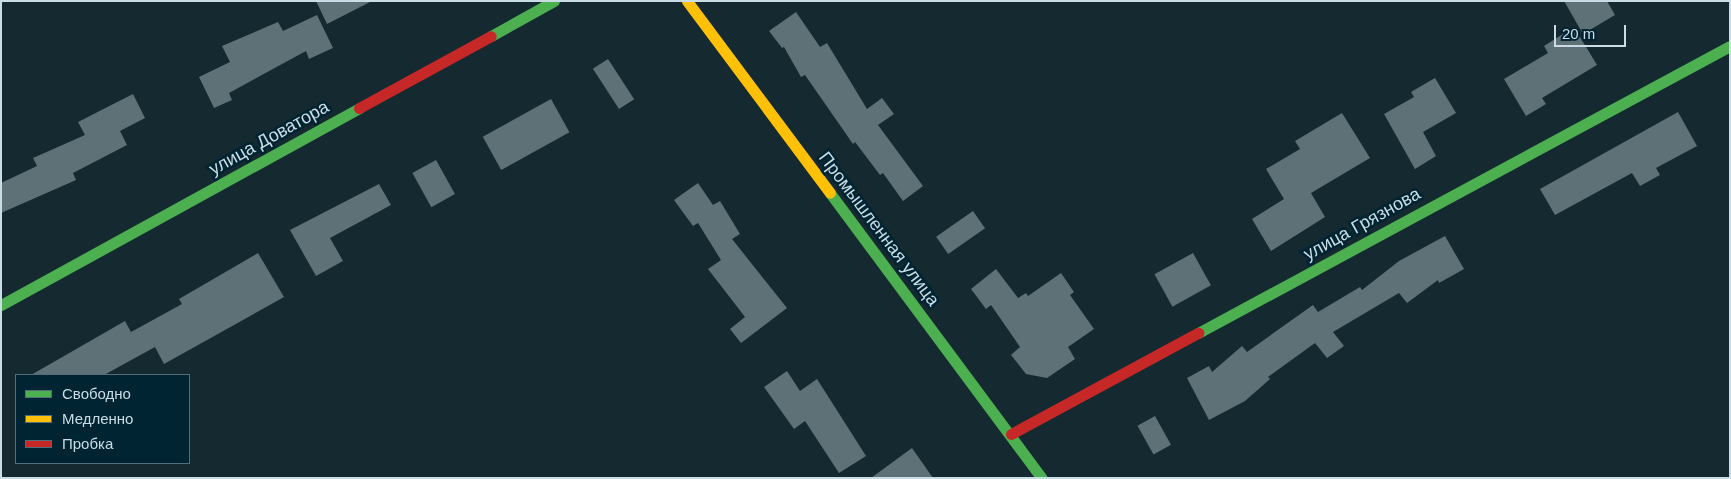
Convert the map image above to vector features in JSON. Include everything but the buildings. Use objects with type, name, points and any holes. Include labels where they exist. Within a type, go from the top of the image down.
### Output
[{"type":"main road","name":"улица Доватора","points":[[1,305],[554,1]]},
{"type":"main road","name":"Промышленная улица","points":[[687,1],[1042,478]]},
{"type":"main road","name":"улица Грязнова","points":[[1011,434],[1730,46]]},
{"type":"traffic: fast","points":[[491,36],[554,1]]},
{"type":"traffic: fast","points":[[1198,333],[1730,46]]},
{"type":"traffic: fast","points":[[1,305],[359,108]]},
{"type":"traffic: fast","points":[[830,193],[1042,478]]},
{"type":"traffic: slow","points":[[687,1],[830,193]]},
{"type":"traffic: jam","points":[[359,108],[491,36]]},
{"type":"traffic: jam","points":[[1011,434],[1198,333]]}]
